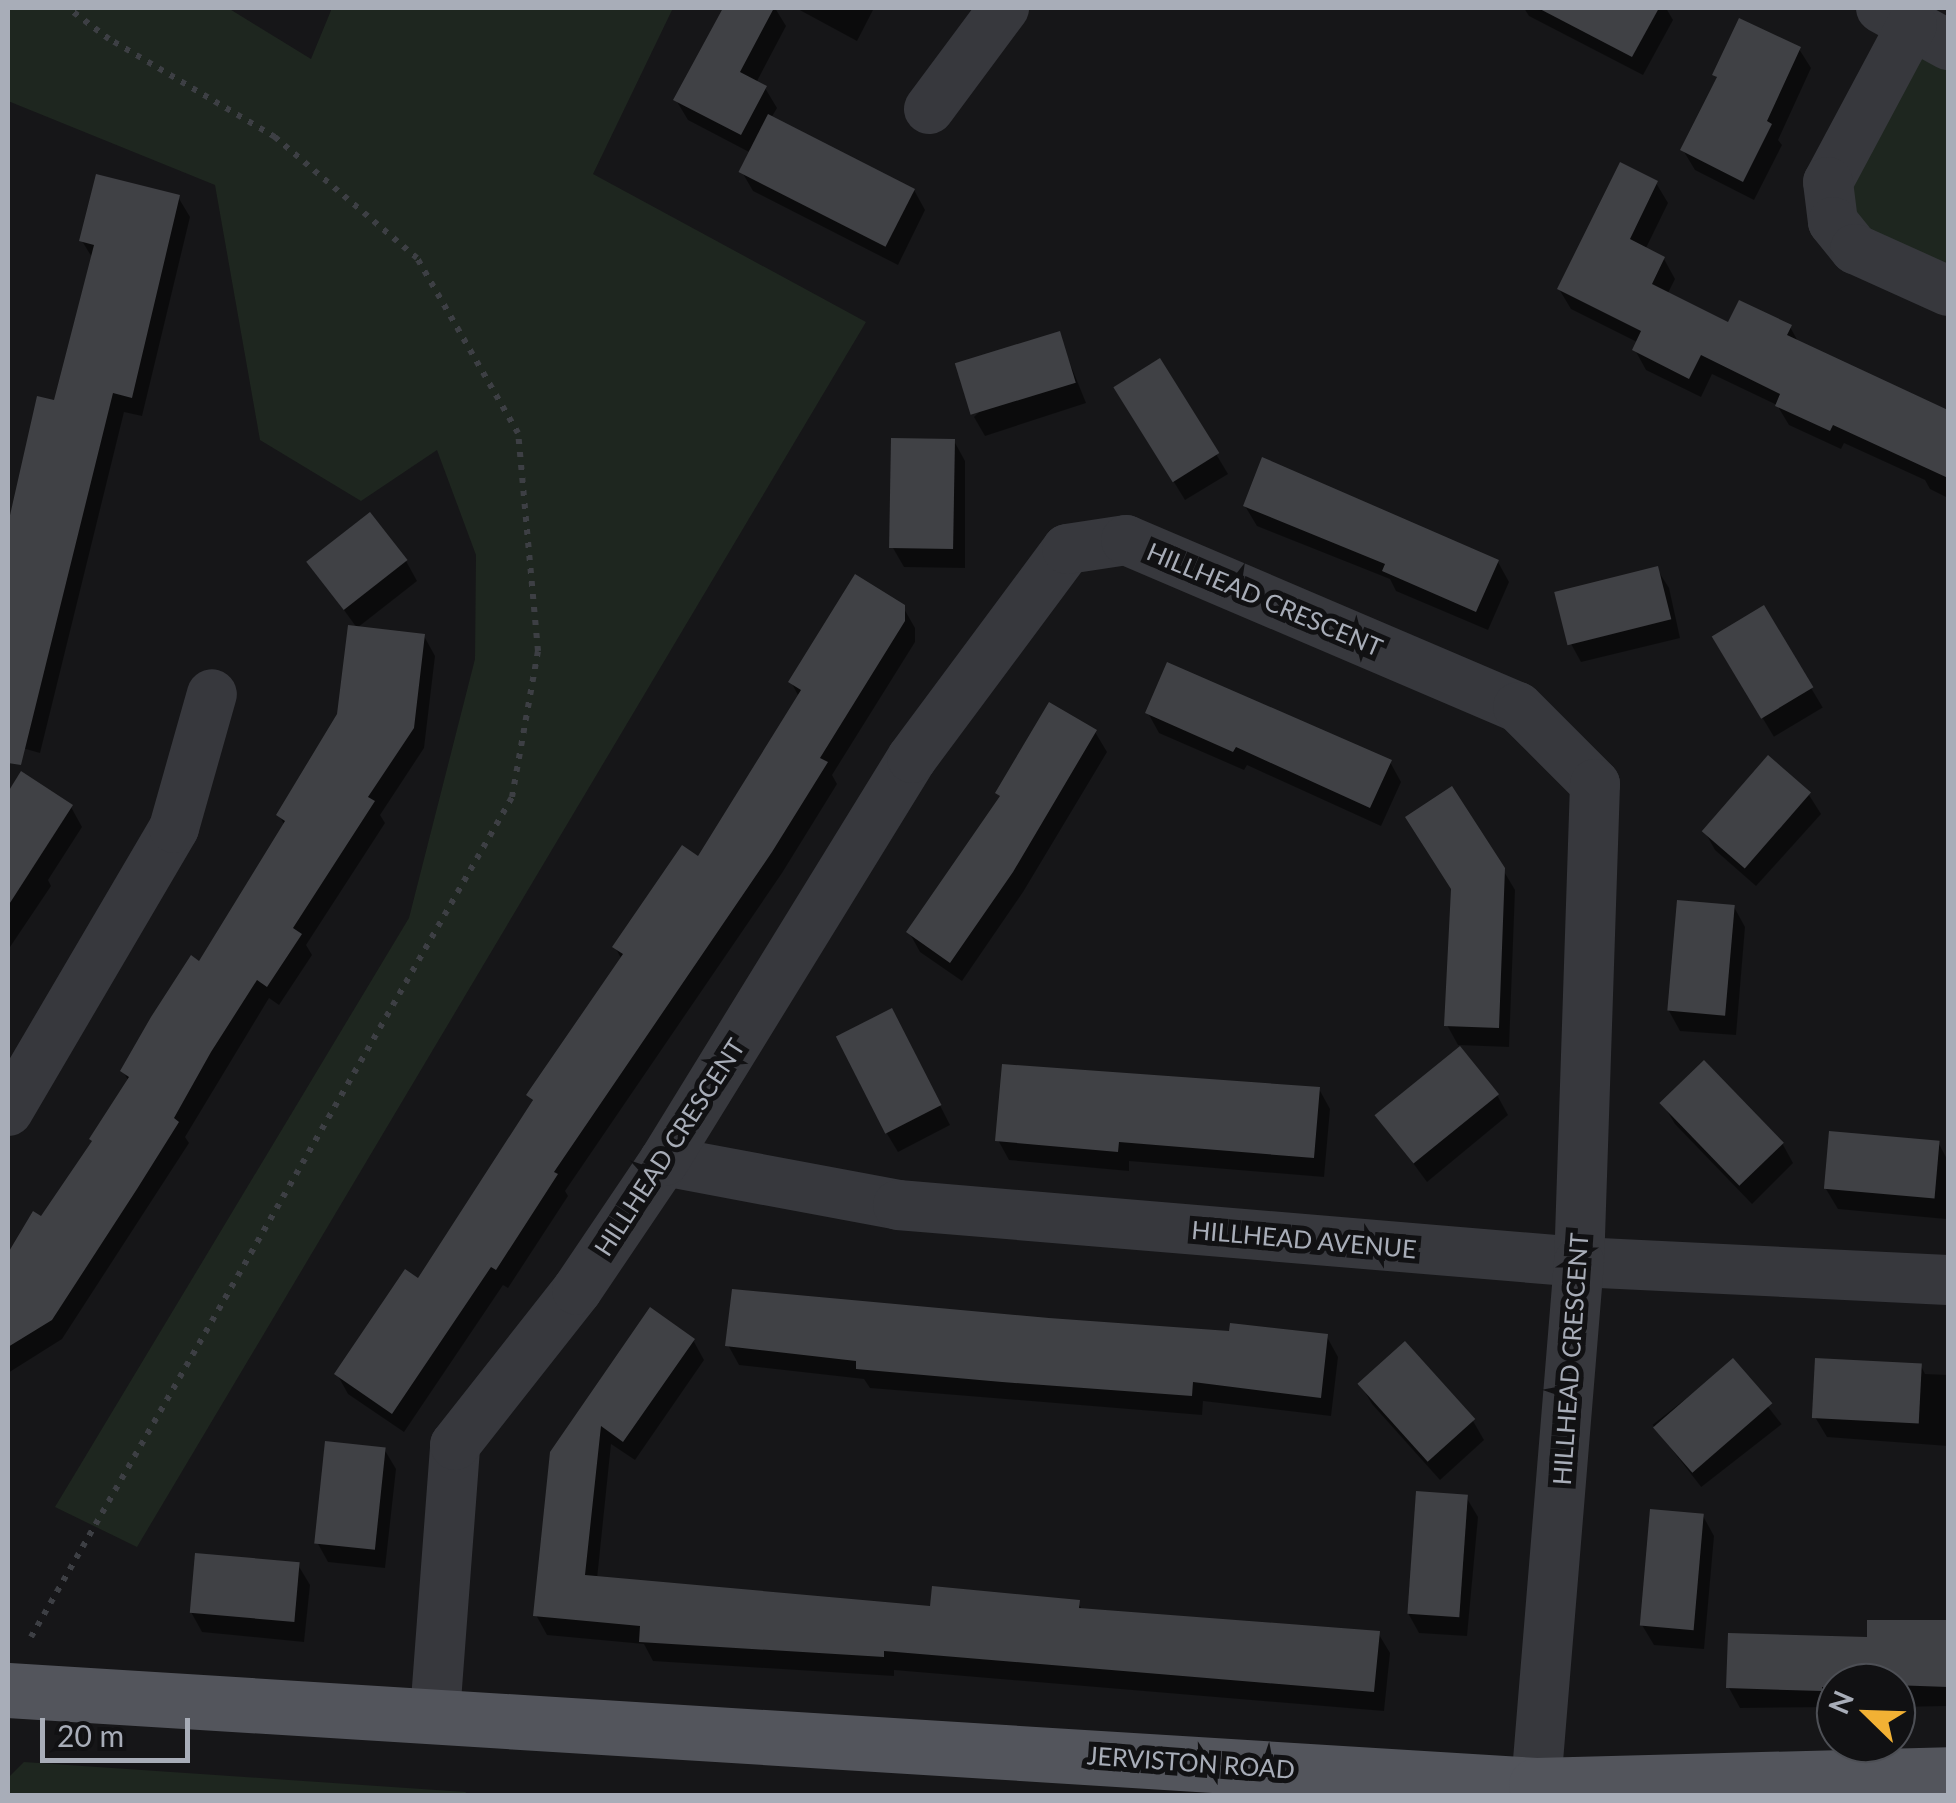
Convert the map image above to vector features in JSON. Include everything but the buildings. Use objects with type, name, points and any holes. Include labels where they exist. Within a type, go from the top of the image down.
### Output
[{"type":"main road","name":"JERVISTON ROAD","points":[[17,1666],[435,1714],[1536,1784],[1948,1774]]},
{"type":"street","points":[[929,110],[1004,8]]},
{"type":"street","points":[[1914,26],[1828,182],[1833,222],[1855,249],[1948,290]]},
{"type":"street","name":"HILLHEAD CRESCENT","points":[[435,1714],[455,1445],[577,1290],[664,1161],[912,758],[1068,549],[1126,540],[1518,707],[1595,784],[1579,1262],[1536,1784]]},
{"type":"street","points":[[8,1111],[174,828],[212,694]]},
{"type":"street","name":"HILLHEAD AVENUE","points":[[664,1161],[898,1206],[1579,1262],[1948,1280]]},
{"type":"path","points":[[17,1666],[512,798],[538,651],[518,433],[416,258],[275,137],[110,39],[68,8]]},
{"type":"shaded area","points":[[8,8],[228,8],[311,59],[332,8],[673,8],[593,174],[866,322],[137,1547],[55,1507],[409,918],[475,659],[476,555],[437,450],[361,501],[260,440],[215,185],[8,101]]},
{"type":"shaded area","points":[[1916,36],[1948,54],[1948,281],[1841,217]]},
{"type":"shaded area","points":[[24,1762],[466,1792],[464,1796],[8,1795],[8,1778]]}]
